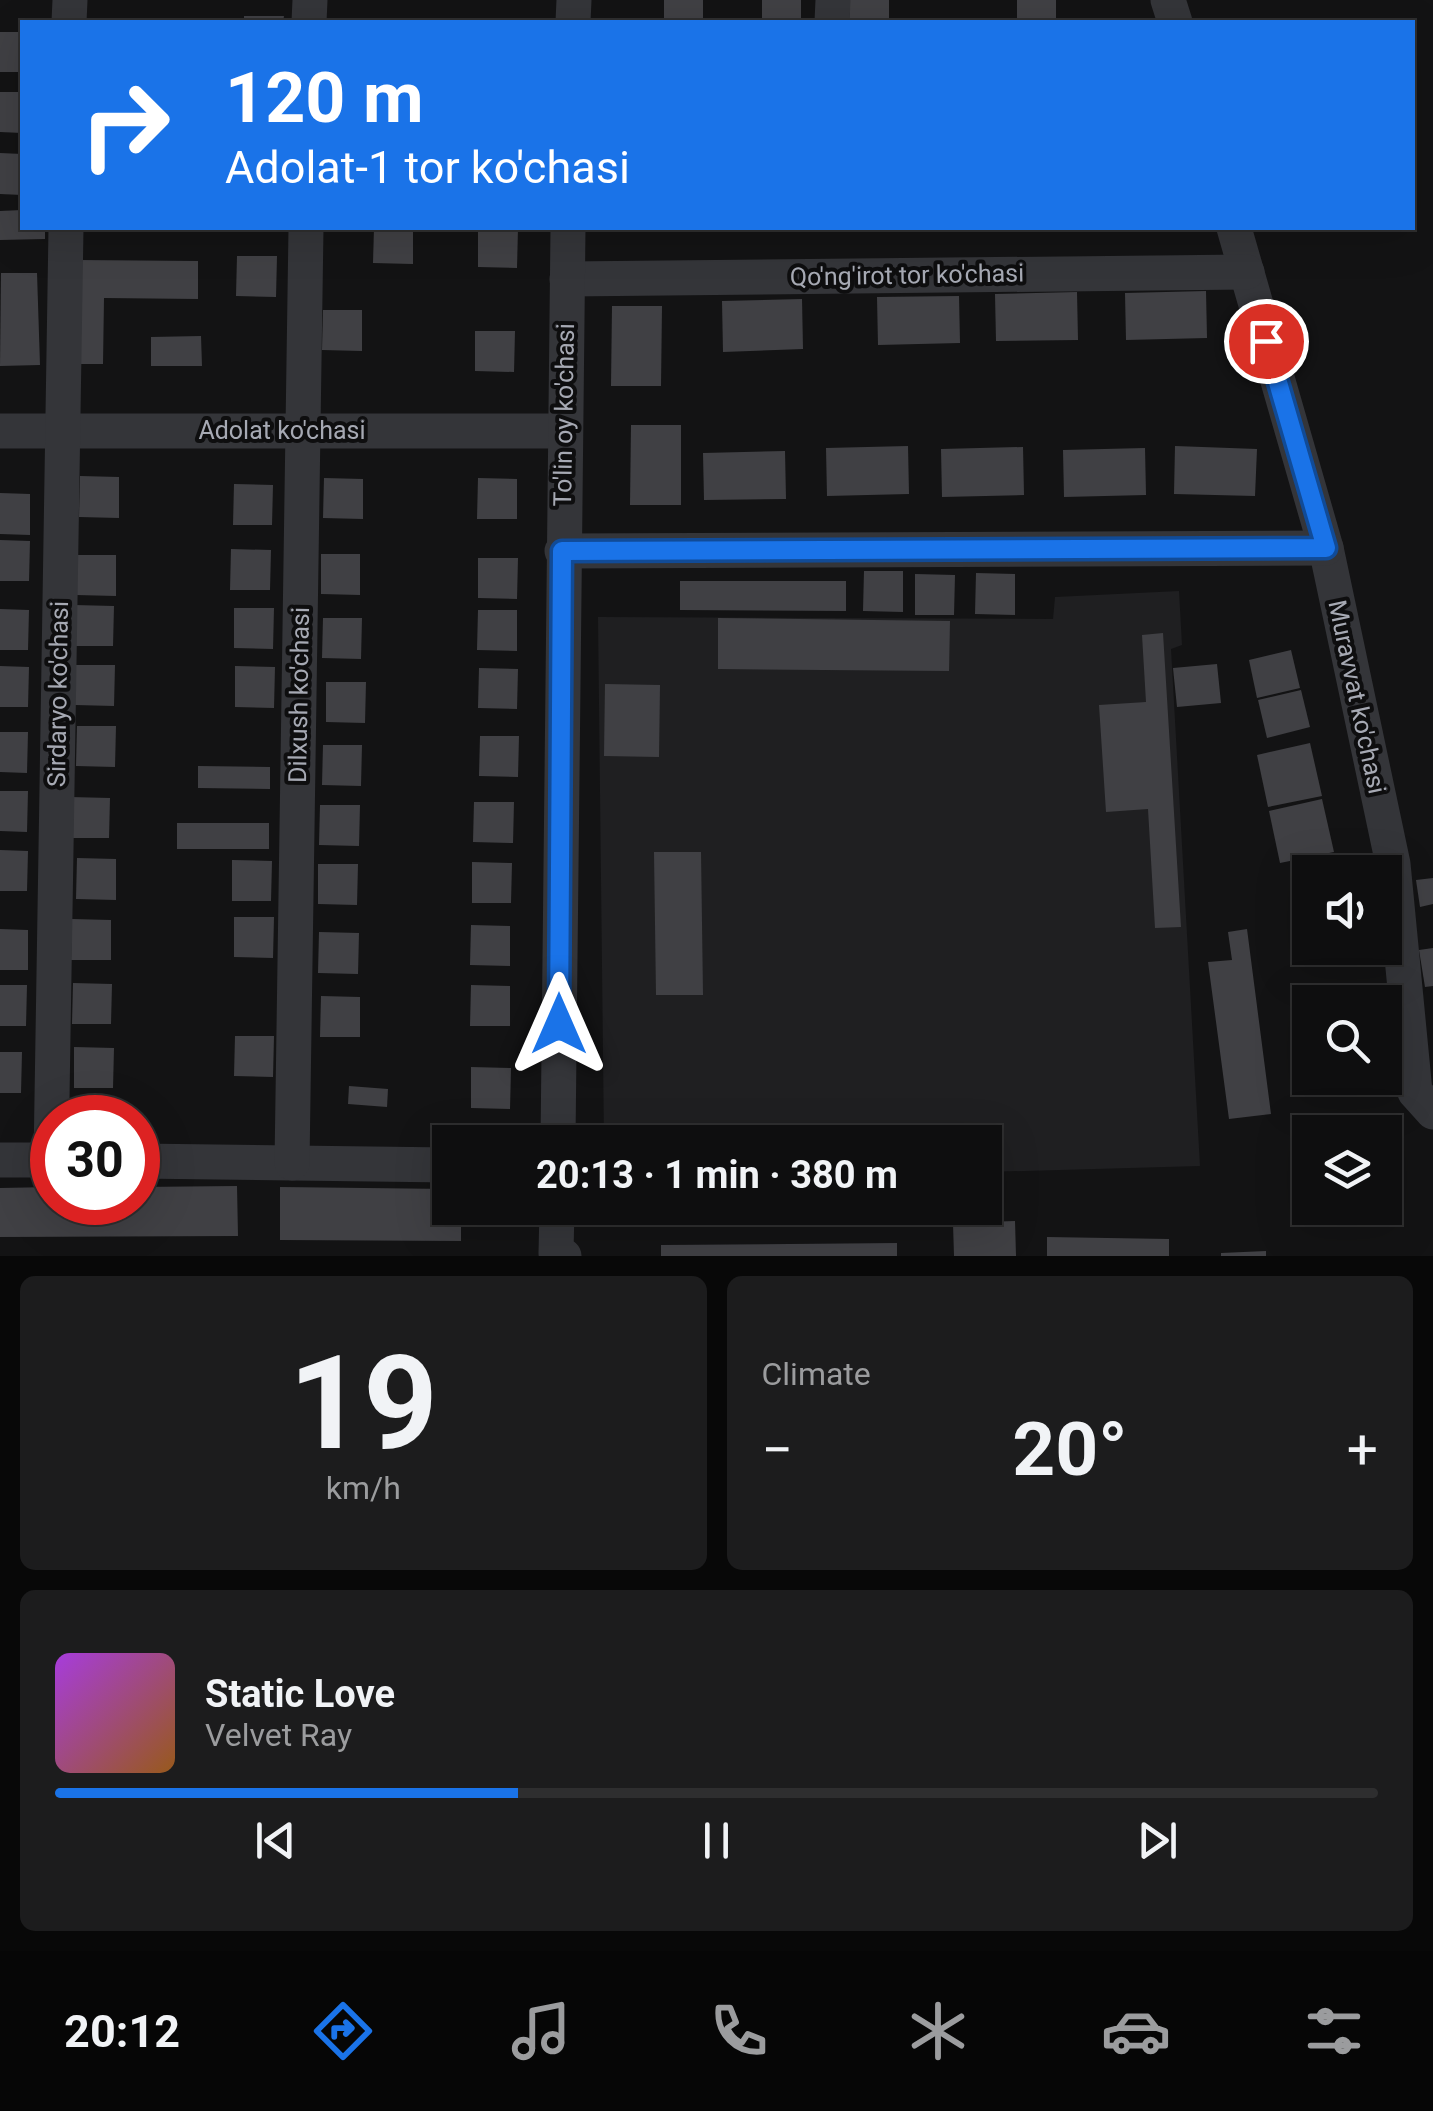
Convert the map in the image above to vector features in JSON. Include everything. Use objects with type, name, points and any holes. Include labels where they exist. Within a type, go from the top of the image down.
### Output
[{"type":"street","name":"Sirdaryo ko'chasi","points":[[53,1095],[66,230]]},
{"type":"street","name":"Dilxush ko'chasi","points":[[292,1163],[306,230]]},
{"type":"street","name":"To'lin oy ko'chasi","points":[[558,1125],[568,230]]},
{"type":"street","name":"Muravvat ko'chasi","points":[[1235,230],[1326,548],[1393,864],[1415,1092],[1433,1112]]},
{"type":"street","name":"Qo'ng'irot tor ko'chasi","points":[[567,279],[1247,272]]},
{"type":"street","name":"Adolat ko'chasi","points":[[0,432],[563,431]]},
{"type":"street","points":[[562,551],[1326,548]]},
{"type":"street","points":[[0,1160],[30,1160]]},
{"type":"street","points":[[160,1161],[432,1166]]},
{"type":"street","points":[[558,1225],[560,1254]]},
{"type":"shaded area","points":[[1179,591],[1182,645],[1171,649],[1200,1166],[1002,1172],[1002,1125],[604,1125],[598,617],[1053,619],[1055,597]]},
{"type":"building","points":[[664,0],[703,0],[703,20],[664,20]]},
{"type":"building","points":[[762,0],[801,0],[801,20],[762,20]]},
{"type":"building","points":[[850,0],[889,0],[889,20],[849,20]]},
{"type":"building","points":[[1017,0],[1056,0],[1056,20],[1017,20]]},
{"type":"building","points":[[244,16],[284,16],[283,20],[244,20]]},
{"type":"building","points":[[0,32],[20,32],[20,72],[0,72]]},
{"type":"building","points":[[0,92],[20,92],[20,133],[0,132]]},
{"type":"building","points":[[0,153],[20,154],[20,195],[0,194]]},
{"type":"building","points":[[20,210],[20,230],[45,230],[45,239],[0,240],[0,211]]},
{"type":"building","points":[[374,230],[413,230],[413,264],[373,263]]},
{"type":"building","points":[[478,230],[518,230],[517,268],[478,267]]},
{"type":"building","points":[[237,256],[277,256],[276,297],[236,296]]},
{"type":"building","points":[[78,260],[198,261],[198,299],[104,298],[103,364],[77,364]]},
{"type":"building","points":[[1,273],[37,273],[40,365],[0,366]]},
{"type":"building","points":[[1206,291],[1207,338],[1126,340],[1125,293]]},
{"type":"building","points":[[1077,292],[1078,340],[996,341],[995,294]]},
{"type":"building","points":[[959,296],[960,343],[878,345],[877,297]]},
{"type":"building","points":[[802,299],[803,349],[723,352],[722,301]]},
{"type":"building","points":[[612,306],[662,306],[661,386],[611,386]]},
{"type":"building","points":[[323,310],[362,310],[362,351],[322,350]]},
{"type":"building","points":[[475,331],[515,331],[514,372],[475,371]]},
{"type":"building","points":[[201,336],[202,366],[151,366],[151,337]]},
{"type":"building","points":[[631,425],[681,425],[681,505],[630,505]]},
{"type":"building","points":[[908,446],[909,494],[827,496],[826,448]]},
{"type":"building","points":[[1175,446],[1257,449],[1255,496],[1174,494]]},
{"type":"building","points":[[1023,447],[1024,495],[942,497],[941,449]]},
{"type":"building","points":[[1145,448],[1146,495],[1064,497],[1063,450]]},
{"type":"building","points":[[785,451],[786,499],[704,500],[703,453]]},
{"type":"building","points":[[80,476],[119,477],[119,518],[79,517]]},
{"type":"building","points":[[324,478],[363,479],[363,519],[323,518]]},
{"type":"building","points":[[478,478],[517,479],[517,519],[477,519]]},
{"type":"building","points":[[234,484],[273,485],[272,525],[233,525]]},
{"type":"building","points":[[0,493],[30,494],[30,535],[0,534]]},
{"type":"building","points":[[0,540],[30,541],[29,581],[0,581]]},
{"type":"building","points":[[231,549],[271,550],[270,590],[230,590]]},
{"type":"building","points":[[321,554],[360,554],[360,595],[321,594]]},
{"type":"building","points":[[77,555],[116,555],[116,596],[76,595]]},
{"type":"building","points":[[478,558],[518,558],[517,599],[478,598]]},
{"type":"building","points":[[864,571],[903,571],[903,612],[863,611]]},
{"type":"building","points":[[976,573],[1015,574],[1015,615],[975,614]]},
{"type":"building","points":[[915,574],[955,575],[954,615],[915,615]]},
{"type":"building","points":[[680,581],[846,581],[846,611],[680,610]]},
{"type":"building","points":[[74,605],[114,606],[113,646],[73,646]]},
{"type":"building","points":[[234,608],[274,608],[273,649],[234,648]]},
{"type":"building","points":[[0,609],[29,610],[28,650],[0,650]]},
{"type":"building","points":[[478,610],[517,610],[517,651],[477,650]]},
{"type":"building","points":[[323,618],[362,618],[361,659],[322,658]]},
{"type":"building","points":[[718,618],[950,621],[949,671],[718,669]]},
{"type":"building","points":[[1163,633],[1181,927],[1155,928],[1148,809],[1106,812],[1099,705],[1146,702],[1142,635]]},
{"type":"building","points":[[1291,650],[1300,688],[1257,698],[1249,660]]},
{"type":"building","points":[[1217,664],[1221,703],[1177,707],[1173,668]]},
{"type":"building","points":[[75,665],[115,665],[114,706],[75,705]]},
{"type":"building","points":[[0,666],[29,667],[28,707],[0,707]]},
{"type":"building","points":[[235,666],[275,667],[274,708],[235,707]]},
{"type":"building","points":[[479,668],[518,669],[517,709],[478,708]]},
{"type":"building","points":[[326,682],[366,682],[365,723],[326,722]]},
{"type":"building","points":[[605,684],[660,685],[659,757],[604,756]]},
{"type":"building","points":[[1301,690],[1310,727],[1267,738],[1258,700]]},
{"type":"building","points":[[77,726],[116,726],[115,767],[76,766]]},
{"type":"building","points":[[0,732],[28,732],[27,773],[0,772]]},
{"type":"building","points":[[480,736],[519,736],[518,777],[479,776]]},
{"type":"building","points":[[1310,743],[1322,796],[1268,807],[1257,755]]},
{"type":"building","points":[[323,745],[362,745],[361,786],[322,785]]},
{"type":"building","points":[[198,766],[270,767],[270,789],[198,788]]},
{"type":"building","points":[[0,791],[28,791],[27,832],[0,831]]},
{"type":"building","points":[[70,797],[110,798],[109,838],[70,838]]},
{"type":"building","points":[[1322,799],[1334,852],[1292,855],[1292,861],[1280,863],[1269,811]]},
{"type":"building","points":[[474,802],[514,802],[513,843],[473,842]]},
{"type":"building","points":[[320,805],[360,805],[359,846],[319,845]]},
{"type":"building","points":[[177,823],[269,823],[269,849],[177,849]]},
{"type":"building","points":[[0,850],[28,851],[27,891],[0,891]]},
{"type":"building","points":[[654,852],[701,852],[703,995],[656,995]]},
{"type":"building","points":[[77,858],[116,859],[116,900],[76,899]]},
{"type":"building","points":[[232,860],[272,861],[271,901],[232,901]]},
{"type":"building","points":[[472,862],[512,863],[511,903],[472,903]]},
{"type":"building","points":[[318,864],[358,864],[357,905],[318,904]]},
{"type":"building","points":[[1433,878],[1433,904],[1420,907],[1416,880]]},
{"type":"building","points":[[234,917],[274,917],[273,958],[234,957]]},
{"type":"building","points":[[72,919],[111,920],[111,960],[71,960]]},
{"type":"building","points":[[471,925],[510,926],[510,966],[470,965]]},
{"type":"building","points":[[0,929],[28,930],[28,970],[0,970]]},
{"type":"building","points":[[1247,929],[1271,1114],[1229,1119],[1208,962],[1232,960],[1228,932]]},
{"type":"building","points":[[319,932],[359,933],[358,974],[318,973]]},
{"type":"building","points":[[1433,948],[1433,986],[1425,987],[1419,950]]},
{"type":"building","points":[[73,983],[112,984],[111,1024],[72,1024]]},
{"type":"building","points":[[0,985],[27,985],[26,1026],[0,1026]]},
{"type":"building","points":[[471,985],[510,986],[510,1026],[470,1026]]},
{"type":"building","points":[[321,996],[360,997],[360,1037],[320,1037]]},
{"type":"building","points":[[235,1036],[274,1036],[273,1077],[234,1076]]},
{"type":"building","points":[[74,1047],[114,1048],[113,1088],[74,1088]]},
{"type":"building","points":[[0,1052],[22,1052],[21,1093],[0,1093]]},
{"type":"building","points":[[471,1067],[511,1068],[510,1109],[471,1108]]},
{"type":"building","points":[[349,1086],[388,1089],[387,1107],[348,1104]]},
{"type":"building","points":[[237,1186],[238,1236],[0,1237],[0,1188],[30,1187],[30,1225],[160,1225],[160,1187]]},
{"type":"building","points":[[280,1187],[432,1189],[432,1225],[461,1225],[461,1241],[280,1240]]},
{"type":"building","points":[[1002,1221],[1015,1221],[1016,1256],[954,1256],[953,1225],[1002,1225]]},
{"type":"building","points":[[1047,1237],[1169,1239],[1169,1256],[1047,1256]]},
{"type":"building","points":[[897,1243],[897,1256],[661,1256],[661,1245]]},
{"type":"building","points":[[1266,1251],[1266,1256],[1221,1256],[1221,1253]]},
{"type":"route","points":[[559,1024],[562,551],[1326,548],[1266,341]]}]
